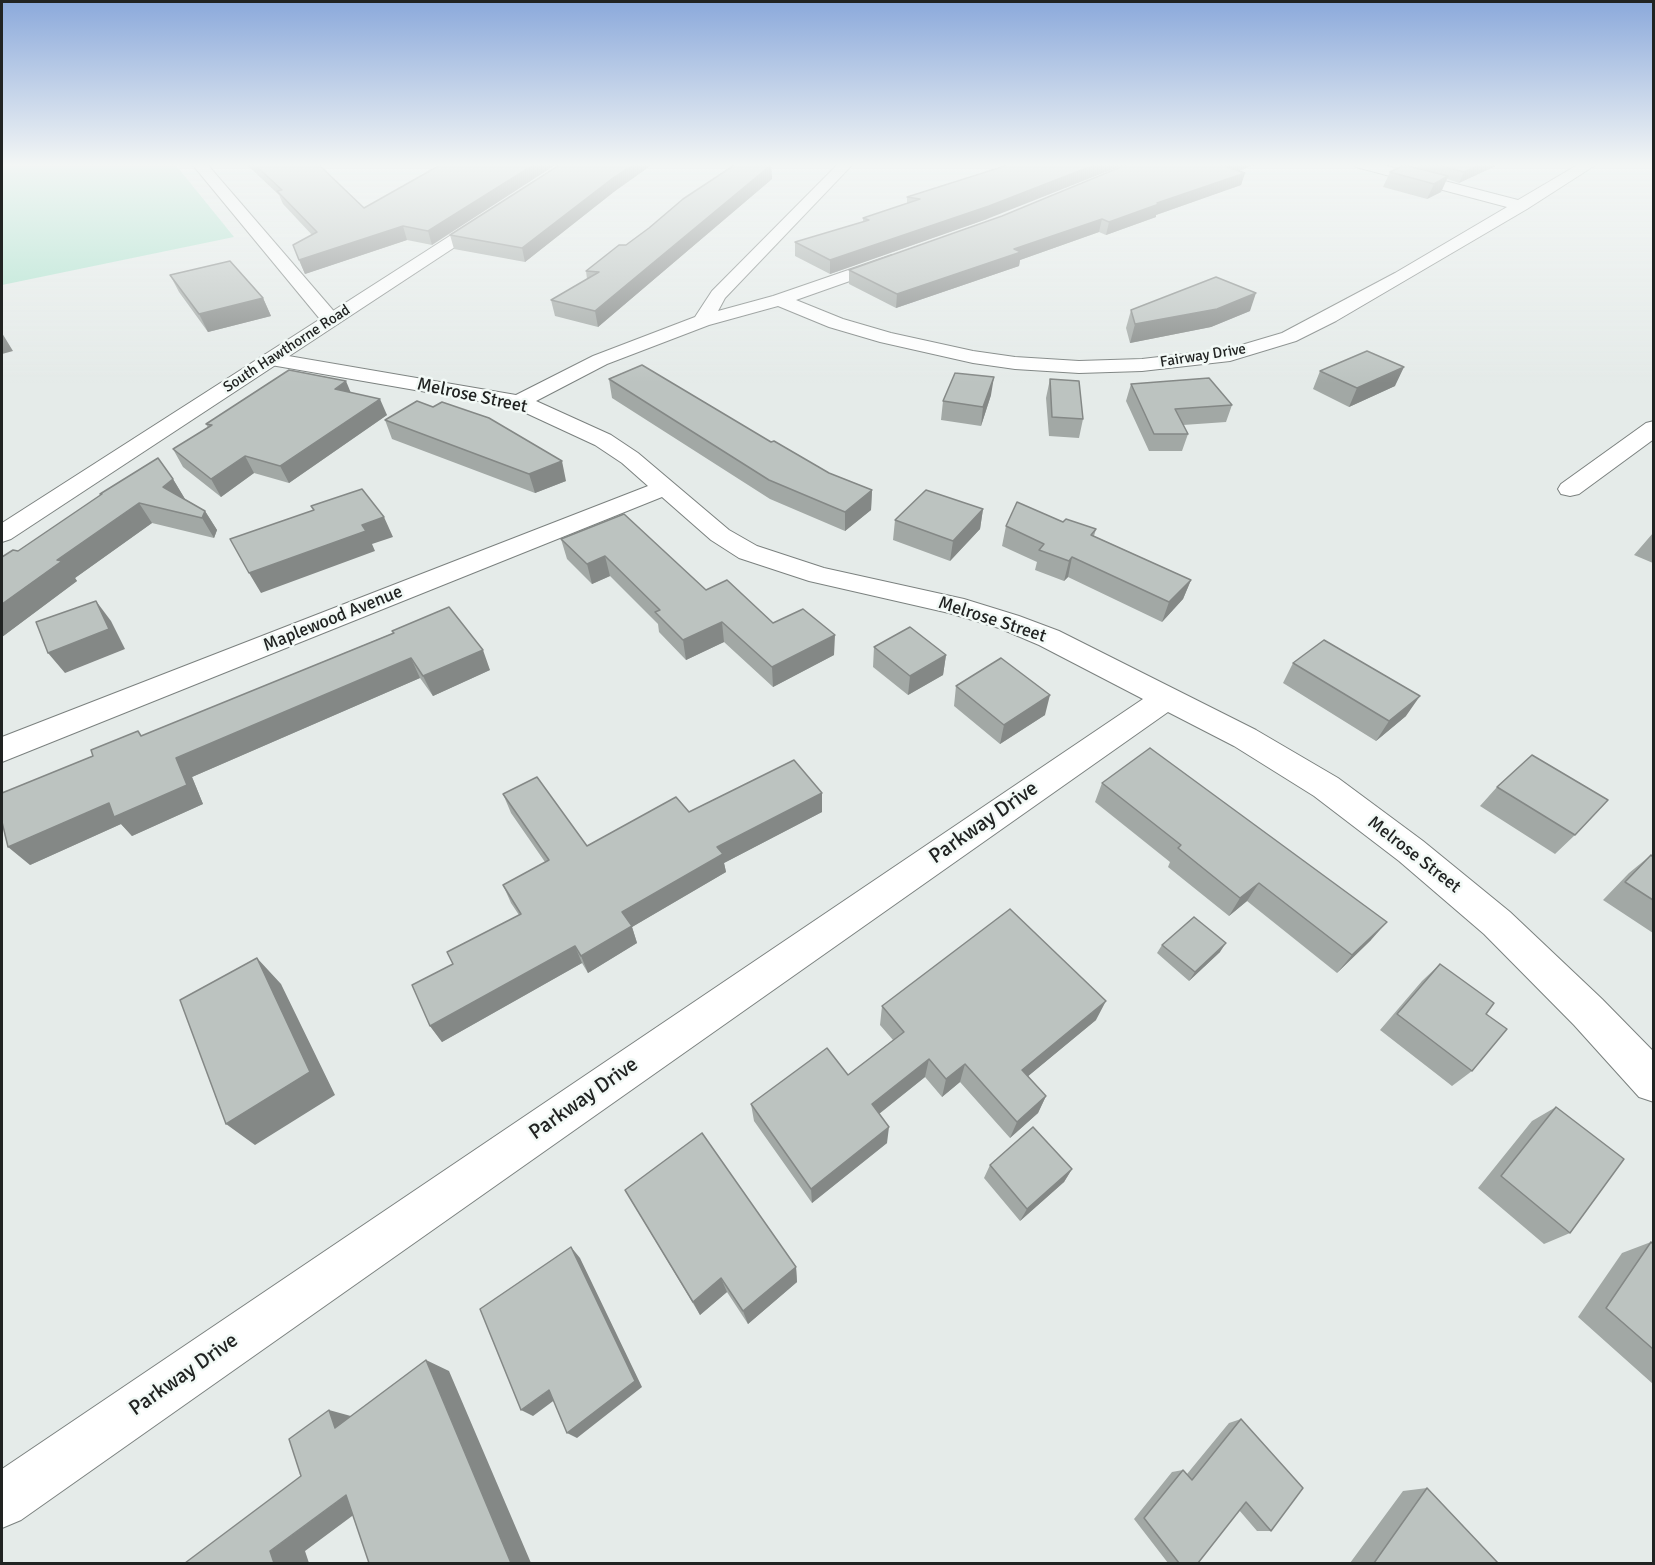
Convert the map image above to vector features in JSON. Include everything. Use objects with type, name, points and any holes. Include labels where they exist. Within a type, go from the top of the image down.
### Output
[{"type":"street","points":[[261,237],[331,320]]},
{"type":"street","name":"South Hawthorne Road","points":[[2,534],[460,237]]},
{"type":"street","points":[[702,321],[718,294],[774,237]]},
{"type":"street","name":"Fairway Drive","points":[[778,300],[836,323],[887,338],[973,357],[1037,365],[1079,367],[1193,361],[1230,355],[1289,337],[1401,277],[1469,237]]},
{"type":"street","points":[[519,402],[600,360],[702,321],[778,300],[908,254]]},
{"type":"street","name":"Melrose Street","points":[[271,359],[519,402],[603,440],[630,458],[720,536],[748,552],[818,575],[954,605],[1009,622],[1049,638],[1245,738],[1326,787],[1411,851],[1497,923],[1588,1012],[1653,1082]]},
{"type":"street","points":[[1570,489],[1653,428]]},
{"type":"street","name":"Maplewood Avenue","points":[[2,750],[664,488]]},
{"type":"street","name":"Parkway Drive","points":[[2,1501],[1167,698]]},
{"type":"green space","points":[[2,237],[234,237],[2,285]]},
{"type":"building","points":[[308,237],[369,237],[299,260],[293,245]]},
{"type":"building","points":[[461,237],[536,237],[522,248]]},
{"type":"building","points":[[637,237],[684,237],[595,311],[551,300],[599,272],[586,271],[619,245],[626,245]]},
{"type":"building","points":[[812,237],[898,237],[830,260],[795,242]]},
{"type":"building","points":[[942,237],[1049,237],[1014,249],[1021,252],[897,294],[849,270]]},
{"type":"building","points":[[230,261],[263,298],[199,314],[170,275]]},
{"type":"building","points":[[1216,277],[1256,293],[1217,309],[1135,324],[1131,310]]},
{"type":"building","points":[[1367,351],[1404,367],[1357,388],[1320,371]]},
{"type":"building","points":[[642,365],[771,442],[774,441],[829,473],[872,490],[845,512],[769,480],[609,379]]},
{"type":"building","points":[[289,370],[346,381],[335,389],[380,399],[280,466],[245,456],[211,479],[173,449],[212,425],[206,424]]},
{"type":"building","points":[[955,373],[994,377],[983,407],[943,401]]},
{"type":"building","points":[[1209,378],[1232,405],[1175,409],[1188,434],[1154,434],[1131,384]]},
{"type":"building","points":[[1050,379],[1079,381],[1083,419],[1052,417]]},
{"type":"building","points":[[417,401],[433,407],[442,402],[489,418],[562,461],[529,474],[385,420]]},
{"type":"building","points":[[158,458],[173,479],[163,487],[205,511],[202,518],[139,503],[57,560],[62,561],[2,604],[2,557],[13,550],[18,551],[102,494],[100,494]]},
{"type":"building","points":[[362,489],[384,517],[362,525],[366,531],[249,573],[230,539],[314,510],[311,506]]},
{"type":"building","points":[[926,490],[983,509],[953,541],[895,520]]},
{"type":"building","points":[[1017,502],[1063,522],[1066,519],[1096,529],[1091,535],[1191,580],[1169,602],[1072,557],[1069,561],[1039,550],[1044,544],[1006,526]]},
{"type":"building","points":[[624,514],[706,590],[727,580],[773,623],[803,609],[835,635],[772,667],[722,622],[683,640],[655,612],[660,610],[605,556],[587,564],[561,539]]},
{"type":"building","points":[[96,601],[109,629],[48,653],[36,622]]},
{"type":"building","points":[[449,607],[483,650],[423,676],[411,658],[176,758],[187,785],[114,817],[109,803],[8,847],[2,822],[2,793],[93,756],[91,750],[138,731],[141,736],[394,633],[392,631]]},
{"type":"building","points":[[910,627],[946,655],[910,676],[874,647]]},
{"type":"building","points":[[1324,640],[1420,696],[1389,721],[1293,663]]},
{"type":"building","points":[[1001,658],[1050,695],[1004,725],[956,686]]},
{"type":"building","points":[[1150,748],[1387,922],[1352,955],[1259,883],[1240,898],[1178,848],[1181,845],[1102,783]]},
{"type":"building","points":[[1532,755],[1608,800],[1575,835],[1497,787]]},
{"type":"building","points":[[794,760],[822,793],[717,847],[723,854],[622,912],[632,926],[581,956],[575,946],[430,1026],[412,985],[453,964],[447,952],[521,914],[503,885],[549,860],[503,794],[537,777],[587,846],[676,797],[689,812]]},
{"type":"building","points":[[1651,855],[1653,857],[1653,900],[1625,882]]},
{"type":"building","points":[[1010,909],[1106,1001],[1022,1070],[1046,1096],[1017,1122],[965,1064],[946,1079],[929,1059],[872,1104],[889,1127],[811,1189],[751,1104],[827,1048],[848,1075],[904,1032],[882,1006]]},
{"type":"building","points":[[1194,917],[1226,943],[1195,972],[1162,945]]},
{"type":"building","points":[[257,958],[310,1072],[226,1124],[180,1000]]},
{"type":"building","points":[[1440,964],[1494,1003],[1486,1014],[1507,1029],[1472,1071],[1397,1014]]},
{"type":"building","points":[[1556,1107],[1624,1159],[1570,1233],[1501,1176]]},
{"type":"building","points":[[1033,1127],[1072,1169],[1027,1209],[990,1165]]},
{"type":"building","points":[[702,1133],[796,1267],[743,1311],[721,1278],[693,1302],[625,1190]]},
{"type":"building","points":[[1651,1242],[1653,1244],[1653,1349],[1606,1308]]},
{"type":"building","points":[[571,1247],[635,1381],[567,1433],[549,1390],[521,1410],[480,1309]]},
{"type":"building","points":[[426,1360],[511,1563],[369,1563],[346,1495],[270,1551],[274,1563],[185,1563],[301,1476],[289,1439],[329,1410],[335,1428]]},
{"type":"building","points":[[1241,1419],[1303,1488],[1271,1531],[1246,1502],[1198,1563],[1179,1563],[1144,1518],[1183,1470],[1192,1480]]},
{"type":"building","points":[[1427,1488],[1498,1563],[1374,1563]]}]
